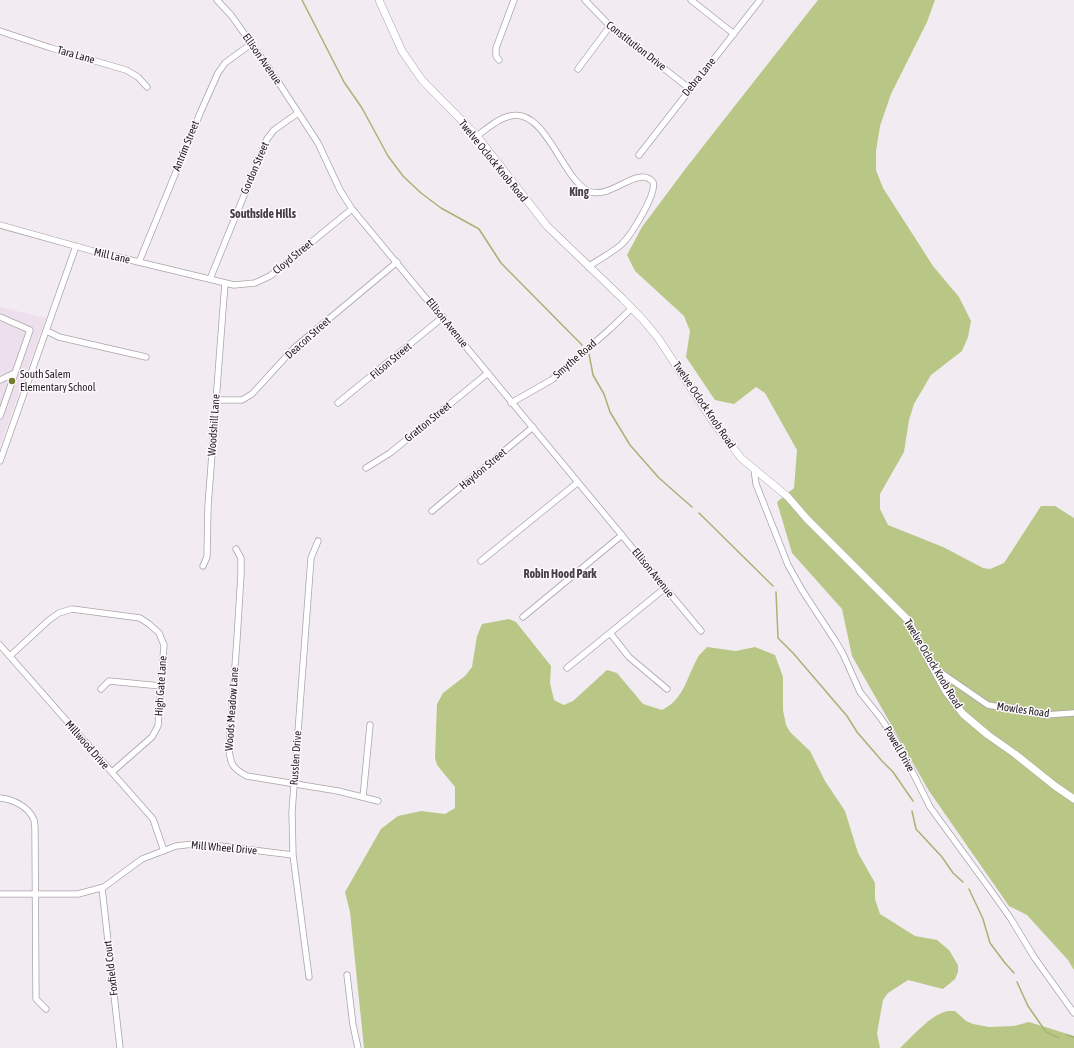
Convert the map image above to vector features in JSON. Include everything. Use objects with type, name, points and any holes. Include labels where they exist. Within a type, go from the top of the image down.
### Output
[{"type":"street","name":"Ellison Avenue","points":[[217,0],[231,15],[318,143],[340,190],[352,209],[443,318],[511,403],[533,427],[577,483],[701,631]]},
{"type":"street","name":"Twelve Oclock Knob Road","points":[[379,0],[402,51],[412,67],[432,92],[477,136],[538,216],[588,267],[632,308],[658,338],[693,393],[733,449],[754,469],[788,497],[807,519],[908,620],[934,671],[956,705],[970,722],[1074,799]]},
{"type":"street","points":[[499,60],[496,56],[496,48],[514,0]]},
{"type":"street","name":"Constitution Drive","points":[[585,0],[610,26],[690,89]]},
{"type":"street","points":[[691,0],[734,34]]},
{"type":"street","name":"Debra Lane","points":[[639,155],[760,0]]},
{"type":"street","points":[[578,69],[610,26]]},
{"type":"street","name":"Tara Lane","points":[[0,31],[126,70],[138,77],[147,87]]},
{"type":"street","name":"Antrim Street","points":[[139,262],[201,110],[218,73],[225,63],[251,44]]},
{"type":"street","name":"Gordon Street","points":[[210,279],[267,139],[274,130],[298,113]]},
{"type":"street","points":[[477,136],[508,116],[522,116],[544,132],[577,183],[588,191],[599,193],[607,192],[639,177],[648,177],[653,182],[654,187],[648,203],[626,239],[616,249],[588,267]]},
{"type":"street","name":"Cloyd Street","points":[[225,283],[234,285],[248,285],[270,276],[352,209]]},
{"type":"street","name":"Mill Lane","points":[[0,225],[76,246],[225,283]]},
{"type":"street","points":[[0,461],[76,246]]},
{"type":"street","name":"Deacon Street","points":[[216,400],[242,400],[252,394],[294,348],[397,262]]},
{"type":"street","name":"Woodshill Lane","points":[[204,566],[207,557],[208,506],[225,283]]},
{"type":"street","name":"Smythe Road","points":[[511,403],[553,378],[609,330],[632,308]]},
{"type":"street","points":[[0,317],[30,330],[0,416]]},
{"type":"street","name":"Filson Street","points":[[338,404],[443,318]]},
{"type":"street","points":[[47,331],[60,337],[146,357]]},
{"type":"street","points":[[0,380],[15,373]]},
{"type":"street","name":"Gratton Street","points":[[366,468],[390,454],[488,373]]},
{"type":"street","name":"Haydon Street","points":[[432,511],[533,427]]},
{"type":"street","name":"Powell Drive","points":[[754,469],[756,484],[788,565],[843,654],[860,692],[880,717],[900,747],[930,807],[1011,919],[1034,957],[1074,1013]]},
{"type":"street","points":[[481,561],[577,483]]},
{"type":"street","points":[[523,617],[622,535]]},
{"type":"street","name":"Russlen Drive","points":[[309,977],[293,855],[292,812],[311,558],[318,540]]},
{"type":"street","name":"Woods Meadow Lane","points":[[236,549],[241,558],[241,574],[229,748],[231,763],[235,768],[247,776],[338,791],[378,801]]},
{"type":"street","points":[[567,668],[665,588]]},
{"type":"street","name":"High Gate Lane","points":[[10,656],[49,620],[59,613],[72,609],[140,618],[150,624],[159,633],[164,645],[158,726],[152,737],[112,772]]},
{"type":"street","points":[[610,634],[629,657],[667,689]]},
{"type":"street","name":"Millwood Drive","points":[[0,645],[153,820],[164,851]]},
{"type":"street","name":"Mowles Road","points":[[934,671],[940,672],[988,705],[1045,715],[1074,713]]},
{"type":"street","points":[[101,689],[109,681],[161,686]]},
{"type":"street","points":[[364,797],[370,725]]},
{"type":"street","points":[[0,798],[8,798],[19,804],[27,810],[34,820],[36,999],[46,1009]]},
{"type":"street","name":"Mill Wheel Drive","points":[[0,894],[78,894],[102,888],[142,859],[176,846],[194,844],[212,845],[293,855]]},
{"type":"street","name":"Foxfield Court","points":[[102,888],[120,1048]]},
{"type":"street","points":[[347,975],[353,1026],[358,1048]]},
{"type":"shaded area","name":"South Salem Elementary School","points":[[0,307],[46,318],[0,445]]},
{"type":"green space","points":[[818,0],[935,0],[927,22],[891,94],[880,126],[876,151],[876,170],[883,188],[933,266],[959,297],[971,321],[968,337],[962,351],[931,375],[914,404],[909,420],[904,452],[880,494],[880,509],[888,525],[943,547],[983,568],[990,569],[1004,563],[1041,506],[1055,506],[1074,518],[1074,970],[1068,960],[1027,915],[1009,906],[929,791],[852,656],[842,609],[792,553],[777,502],[794,488],[797,450],[765,393],[756,387],[734,404],[715,400],[686,357],[690,331],[684,316],[635,271],[627,255],[642,227],[686,168]]},
{"type":"green space","points":[[509,619],[516,622],[551,666],[550,683],[554,700],[564,705],[573,701],[607,670],[617,673],[643,704],[662,710],[680,694],[698,657],[707,647],[736,651],[755,647],[775,655],[783,677],[783,710],[786,725],[790,732],[810,751],[825,781],[845,811],[858,853],[875,883],[875,899],[880,914],[915,936],[937,940],[949,950],[958,965],[958,972],[955,979],[943,989],[908,980],[888,993],[883,1000],[877,1033],[880,1048],[364,1048],[350,912],[345,892],[381,829],[398,816],[421,811],[445,814],[455,808],[455,787],[437,765],[435,758],[437,704],[443,693],[465,676],[472,667],[477,636],[482,624]]},
{"type":"green space","points":[[948,1011],[955,1011],[966,1021],[973,1024],[989,1027],[1014,1026],[1029,1022],[1074,1036],[1074,1048],[900,1048],[935,1016]]},
{"type":"waterway","points":[[302,0],[344,82],[362,108],[388,156],[403,176],[421,193],[441,208],[479,229],[501,263],[582,345]]},
{"type":"waterway","points":[[589,354],[593,375],[604,394],[610,412],[630,445],[659,478],[692,507]]},
{"type":"waterway","points":[[699,513],[773,586]]},
{"type":"waterway","points":[[776,592],[778,638],[793,653],[847,716],[857,732],[893,772],[913,801]]},
{"type":"waterway","points":[[912,811],[916,829],[942,857],[953,873],[963,882]]},
{"type":"waterway","points":[[969,889],[983,919],[990,943],[1014,973]]},
{"type":"waterway","points":[[1017,982],[1028,1006],[1046,1032],[1059,1038]]},
{"type":"waterway","points":[[1067,1035],[1074,1037]]},
{"type":"place","name":"South Salem Elementary School","points":[[12,381]]},
{"type":"district","name":"King","points":[[579,192]]},
{"type":"district","name":"Southside Hills","points":[[263,214]]},
{"type":"district","name":"Robin Hood Park","points":[[560,574]]}]
